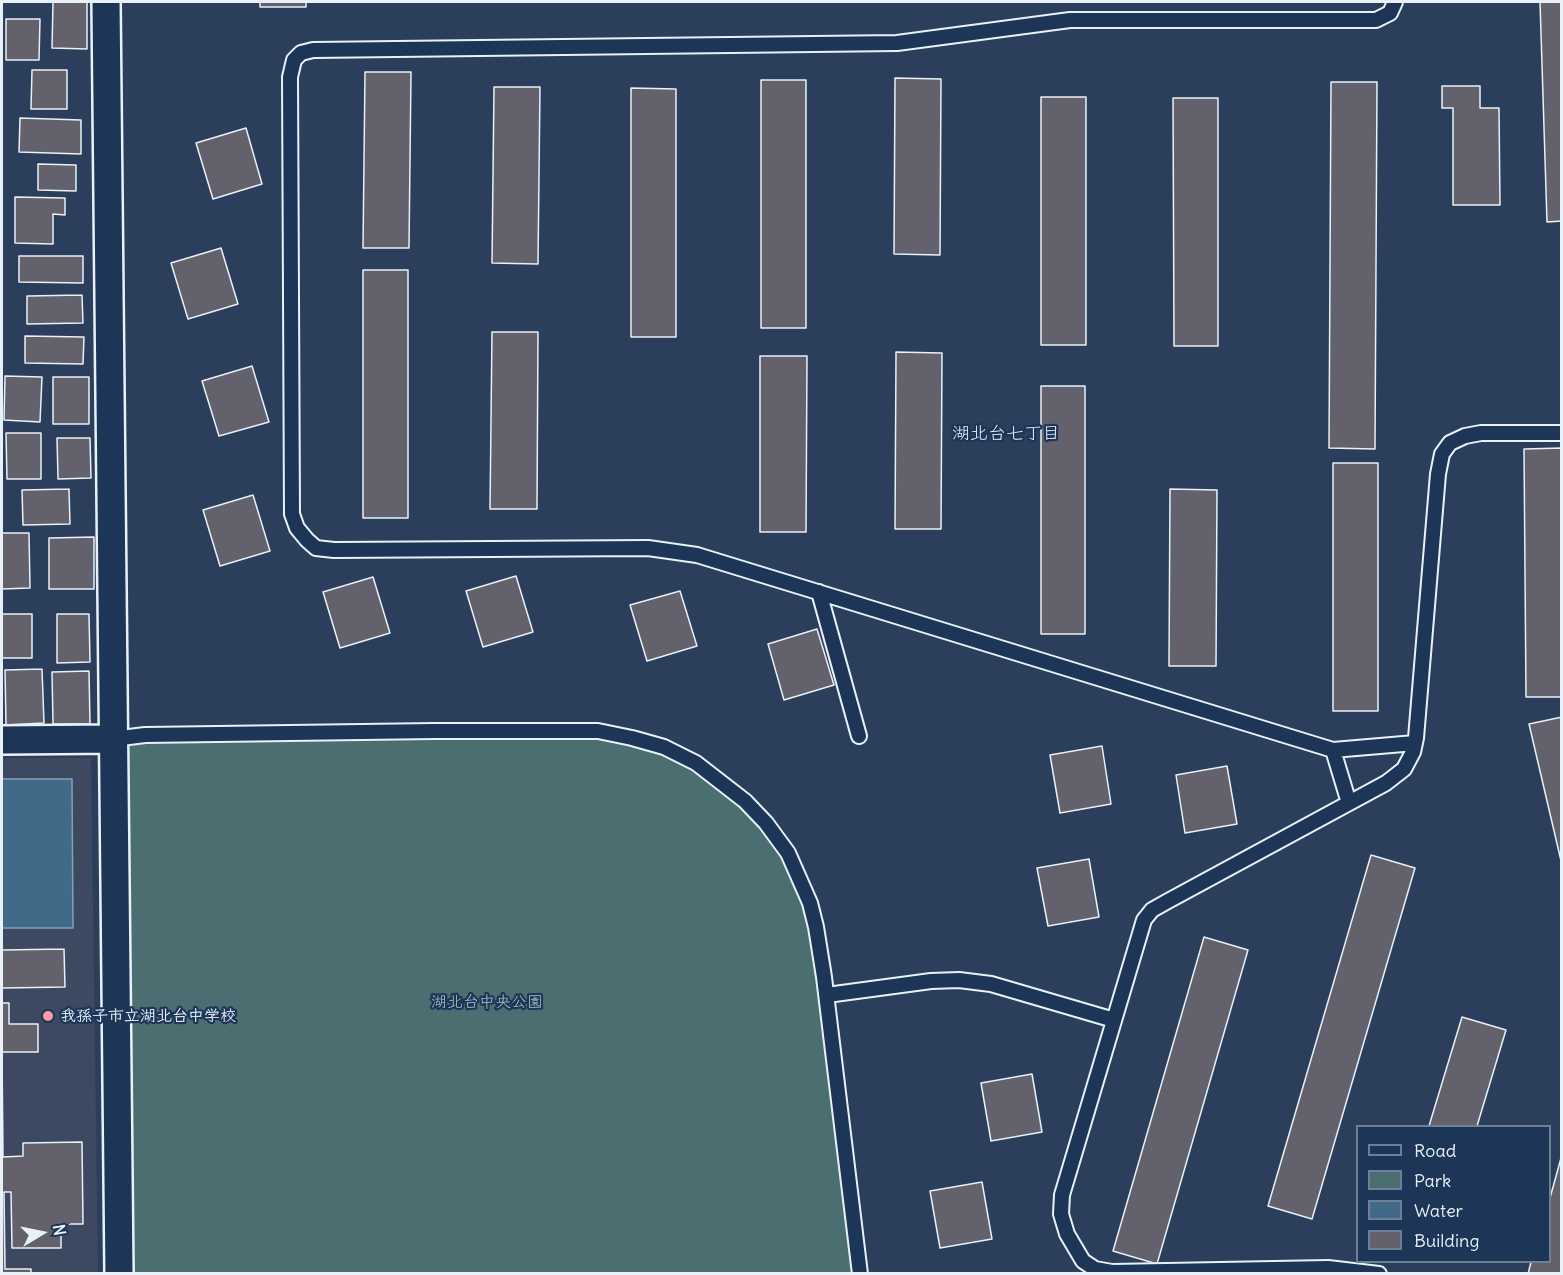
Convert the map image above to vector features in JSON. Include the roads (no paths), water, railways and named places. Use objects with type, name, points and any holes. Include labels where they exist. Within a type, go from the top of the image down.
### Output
[{"type":"street","points":[[106,2],[119,1274]]},
{"type":"street","points":[[2,740],[113,739]]},
{"type":"lane","points":[[1395,2],[1390,13],[1376,20],[1070,20],[897,43],[313,50],[301,53],[294,60],[290,77],[292,513],[297,528],[316,548],[334,550],[648,548],[698,555],[1333,750],[1415,743]]},
{"type":"lane","points":[[1379,1274],[1328,1268],[1112,1272],[1095,1269],[1083,1261],[1067,1234],[1061,1214],[1062,1195],[1144,920],[1152,910],[1386,783],[1404,769],[1413,752],[1438,474],[1442,454],[1450,443],[1465,436],[1562,433]]},
{"type":"lane","points":[[819,592],[859,736]]},
{"type":"lane","points":[[113,739],[145,735],[434,730],[598,731],[664,747],[696,763],[745,801],[766,823],[788,853],[810,903],[827,995],[860,1274]]},
{"type":"lane","points":[[1333,750],[1349,803]]},
{"type":"lane","points":[[827,995],[931,981],[959,980],[991,984],[1114,1020]]},
{"type":"water","points":[[2,779],[72,779],[73,928],[2,928]]},
{"type":"place","name":"我孫子市立湖北台中学校","points":[[48,1016]]},
{"type":"district","name":"湖北台七丁目","points":[[1006,434]]},
{"type":"park label","name":"湖北台中央公園","points":[[487,1002]]}]
